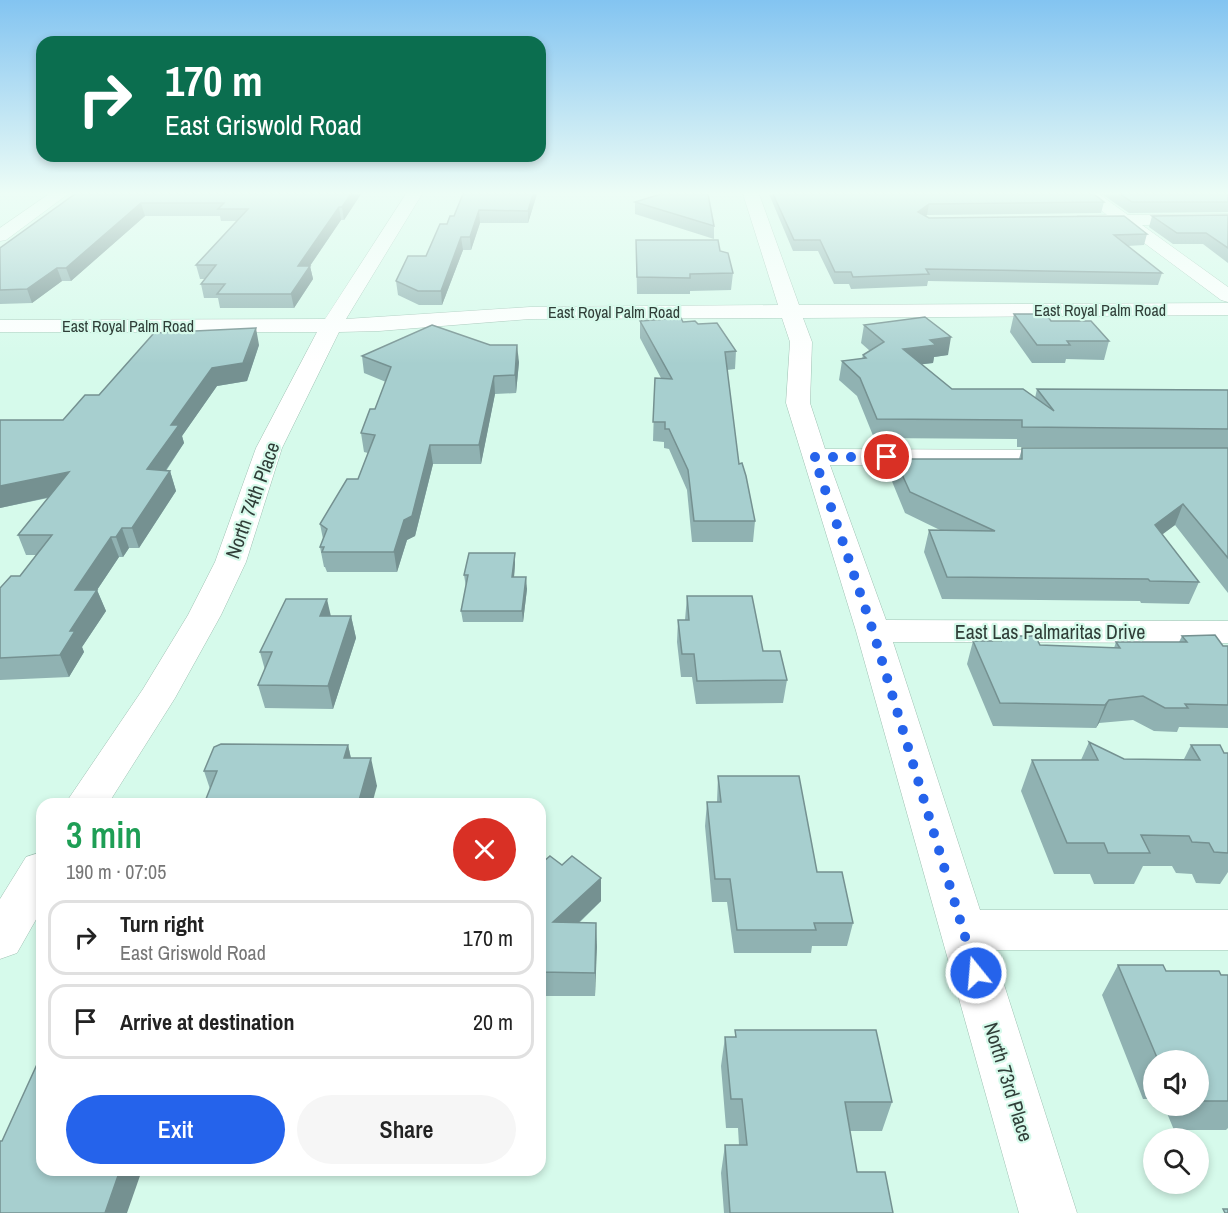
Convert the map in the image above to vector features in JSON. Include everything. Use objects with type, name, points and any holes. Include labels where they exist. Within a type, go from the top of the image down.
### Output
[{"type":"street","name":"North 74th Place","points":[[90,798],[180,660],[220,585],[241,533],[255,482],[280,424],[331,326],[378,251]]},
{"type":"street","name":"North 73rd Place","points":[[771,251],[801,342],[798,402],[814,457],[873,631],[1048,1213]]},
{"type":"street","points":[[1166,251],[1228,296]]},
{"type":"street","name":"East Royal Palm Road","points":[[0,326],[379,325],[530,313],[1228,309]]},
{"type":"street","points":[[814,457],[1088,458]]},
{"type":"street","name":"East Las Palmaritas Drive","points":[[873,631],[1228,632]]},
{"type":"street","points":[[0,939],[36,880]]},
{"type":"street","points":[[962,930],[1228,930]]},
{"type":"building","points":[[0,251],[86,251],[66,268],[57,268],[27,289],[0,290]]},
{"type":"building","points":[[209,251],[309,251],[298,266],[310,266],[291,294],[217,294],[225,284],[201,284],[216,265],[196,265]]},
{"type":"building","points":[[428,251],[456,251],[441,291],[418,291],[396,281],[408,256],[426,256]]},
{"type":"building","points":[[636,251],[720,251],[728,253],[733,273],[690,274],[690,278],[637,277]]},
{"type":"building","points":[[825,251],[1134,251],[1162,273],[926,269],[929,274],[853,277],[851,272],[835,272]]},
{"type":"building","points":[[1014,314],[1046,314],[1051,321],[1091,321],[1109,341],[1067,341],[1070,345],[1037,345]]},
{"type":"building","points":[[925,317],[951,337],[930,340],[936,345],[903,349],[952,389],[1023,389],[1054,411],[1037,389],[1228,390],[1228,429],[1022,427],[1022,420],[877,419],[860,378],[842,361],[866,358],[863,355],[884,342],[864,325]]},
{"type":"building","points":[[681,318],[683,322],[717,323],[736,351],[725,352],[739,464],[742,463],[746,476],[755,521],[694,521],[688,470],[669,429],[665,429],[665,422],[653,422],[655,378],[672,379],[640,321]]},
{"type":"building","points":[[432,325],[490,345],[517,345],[515,375],[494,376],[479,445],[430,445],[412,516],[404,520],[394,552],[322,552],[324,547],[320,547],[327,529],[320,524],[347,479],[358,479],[375,435],[361,433],[370,409],[375,409],[391,367],[362,356]]},
{"type":"building","points":[[256,328],[243,363],[212,368],[171,425],[179,425],[147,469],[170,471],[132,528],[122,528],[116,537],[111,537],[75,590],[97,590],[70,631],[75,631],[60,655],[0,658],[0,588],[11,576],[20,576],[52,535],[18,535],[69,472],[0,486],[0,420],[63,420],[85,395],[99,395],[154,333]]},
{"type":"building","points":[[1022,448],[1228,448],[1228,558],[1183,504],[1155,525],[1199,582],[1150,581],[1148,579],[947,577],[929,530],[995,531],[910,492],[895,459],[1022,459]]},
{"type":"building","points":[[469,553],[515,553],[512,577],[526,577],[522,611],[461,611],[468,575],[464,575]]},
{"type":"building","points":[[687,596],[752,596],[763,651],[780,651],[787,680],[697,681],[694,654],[682,654],[678,620],[689,620]]},
{"type":"building","points":[[286,599],[327,599],[320,616],[351,616],[328,686],[258,685],[272,652],[260,652]]},
{"type":"building","points":[[1215,635],[1223,646],[1228,646],[1228,705],[1185,704],[1188,708],[1165,708],[1143,696],[1109,700],[1105,705],[1000,703],[973,641],[1001,641],[999,636],[1035,636],[1040,645],[1120,648],[1116,642],[1187,642],[1182,636]]},
{"type":"building","points":[[1089,742],[1124,759],[1200,760],[1191,745],[1220,745],[1224,753],[1228,753],[1228,853],[1214,852],[1209,843],[1192,842],[1189,836],[1141,835],[1150,853],[1108,853],[1104,843],[1067,843],[1032,760],[1098,760]]},
{"type":"building","points":[[221,744],[348,745],[344,758],[371,758],[360,798],[206,798],[217,771],[204,771],[214,747]]},
{"type":"building","points":[[718,776],[799,776],[817,872],[842,872],[853,923],[814,923],[816,930],[737,930],[730,879],[715,879],[707,802],[721,802]]},
{"type":"building","points":[[550,856],[562,865],[572,856],[601,878],[553,922],[596,923],[595,973],[546,972],[546,859]]},
{"type":"building","points":[[1118,965],[1163,965],[1166,971],[1219,971],[1221,975],[1228,975],[1228,1101],[1209,1101],[1209,1050],[1154,1050]]},
{"type":"building","points":[[735,1030],[876,1030],[892,1102],[845,1102],[857,1172],[885,1172],[893,1213],[730,1213],[725,1145],[747,1145],[742,1099],[731,1099],[725,1037],[736,1037]]},
{"type":"building","points":[[36,1067],[36,1176],[118,1176],[105,1213],[0,1213],[0,1141],[2,1141]]},
{"type":"route","points":[[887,457],[814,457],[873,631],[976,973]]}]
